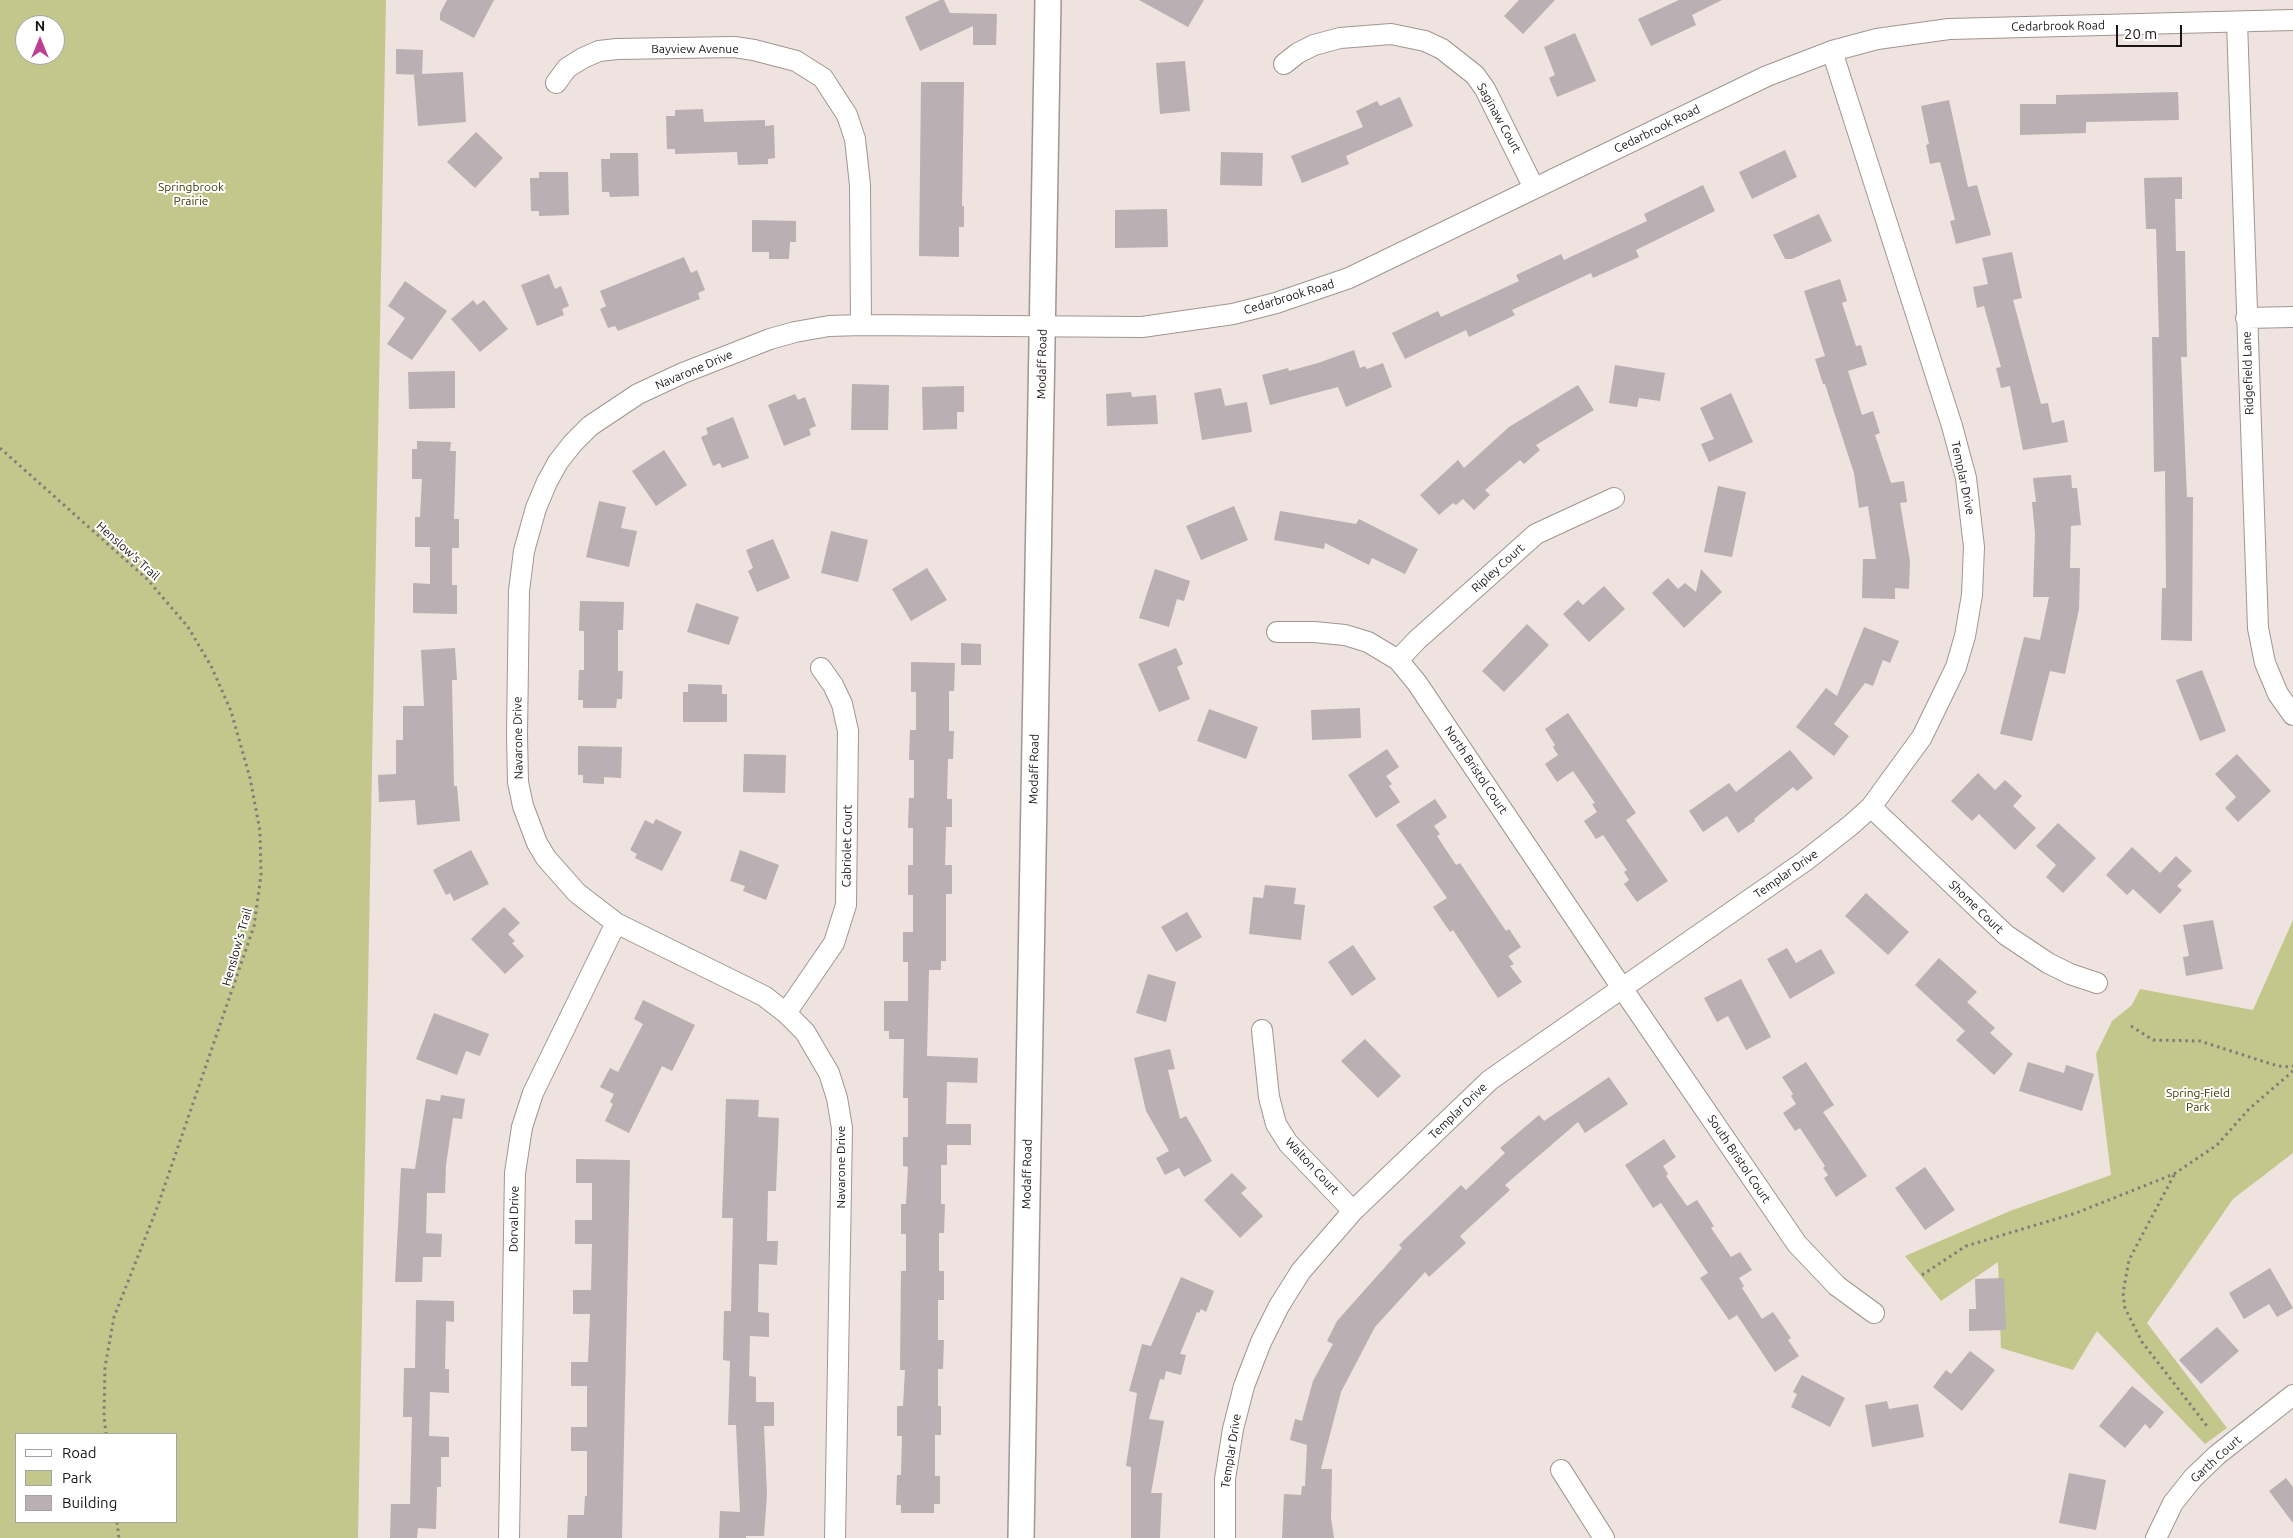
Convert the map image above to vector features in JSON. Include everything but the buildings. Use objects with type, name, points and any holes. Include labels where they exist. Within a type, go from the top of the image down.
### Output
[{"type":"street","name":"Modaff Road","points":[[1021,1538],[1048,0]]},
{"type":"street","name":"Cedarbrook Road","points":[[1042,327],[1151,326],[1233,314],[1276,303],[1350,278],[1767,76],[1832,51],[1877,39],[1949,29],[2293,20]]},
{"type":"street","name":"Ridgefield Lane","points":[[2237,22],[2258,628],[2265,663],[2278,694],[2293,715]]},
{"type":"street","name":"Saginaw Court","points":[[1284,64],[1298,53],[1340,38],[1391,34],[1425,41],[1442,49],[1475,75],[1485,89],[1534,188]]},
{"type":"street","name":"Bayview Avenue","points":[[556,83],[567,68],[582,58],[598,51],[617,49],[734,47],[796,61],[823,78],[847,115],[856,139],[860,185],[861,325]]},
{"type":"street","name":"Templar Drive","points":[[1225,1538],[1225,1479],[1233,1429],[1244,1386],[1261,1342],[1279,1306],[1301,1271],[1353,1211],[1490,1080],[1805,861],[1838,836],[1870,807],[1922,737],[1956,667],[1965,636],[1972,595],[1974,548],[1966,478],[1952,426],[1832,51]]},
{"type":"street","points":[[2246,318],[2293,317]]},
{"type":"street","name":"Navarone Drive","points":[[835,1538],[842,1128],[837,1098],[829,1073],[805,1032],[786,1013],[749,987],[616,922],[577,893],[546,858],[537,843],[523,806],[518,782],[519,590],[524,551],[536,508],[558,462],[590,426],[638,394],[770,339],[829,326],[1042,327]]},
{"type":"street","name":"Ripley Court","points":[[1398,660],[1417,640],[1536,534],[1614,498]]},
{"type":"street","name":"North Bristol Court","points":[[1277,632],[1314,632],[1344,635],[1368,642],[1398,660],[1417,683],[1622,988]]},
{"type":"street","name":"Cabriolet Court","points":[[786,1013],[834,944],[846,905],[848,731],[842,704],[833,685],[821,668]]},
{"type":"street","name":"Shome Court","points":[[1870,807],[2019,945],[2063,970],[2097,982]]},
{"type":"street","name":"Dorval Drive","points":[[509,1538],[515,1173],[522,1127],[533,1093],[616,922]]},
{"type":"street","name":"South Bristol Court","points":[[1622,988],[1797,1244],[1837,1286],[1874,1313]]},
{"type":"street","name":"Walton Court","points":[[1262,1030],[1269,1097],[1276,1124],[1288,1143],[1353,1211]]},
{"type":"street","name":"Garth Court","points":[[2156,1538],[2174,1503],[2192,1478],[2217,1455],[2293,1395]]},
{"type":"street","points":[[1561,1470],[1604,1538]]},
{"type":"path","name":"Henslow's Trail","points":[[0,448],[147,579],[188,627],[211,666],[231,711],[248,770],[260,831],[261,875],[254,926],[161,1199],[114,1317],[105,1367],[104,1416],[106,1433]]},
{"type":"path","points":[[2131,1026],[2153,1040],[2200,1041],[2271,1064],[2284,1067],[2293,1066]]},
{"type":"path","points":[[1922,1276],[1966,1246],[2076,1213],[2174,1174],[2217,1145],[2249,1109],[2293,1071]]},
{"type":"path","points":[[2174,1174],[2128,1260],[2123,1294],[2125,1308],[2142,1342],[2207,1426]]},
{"type":"path","points":[[117,1523],[119,1538]]},
{"type":"green space","name":"Springbrook Prairie","points":[[0,0],[386,0],[358,1538],[0,1538]]},
{"type":"green space","name":"Spring-Field Park","points":[[2293,920],[2293,1153],[2233,1199],[2147,1323],[2227,1428],[2205,1444],[2097,1331],[2073,1370],[2001,1348],[1998,1262],[1941,1301],[1905,1256],[2010,1211],[2111,1175],[2096,1054],[2112,1021],[2132,1005],[2140,989],[2253,1010]]}]
